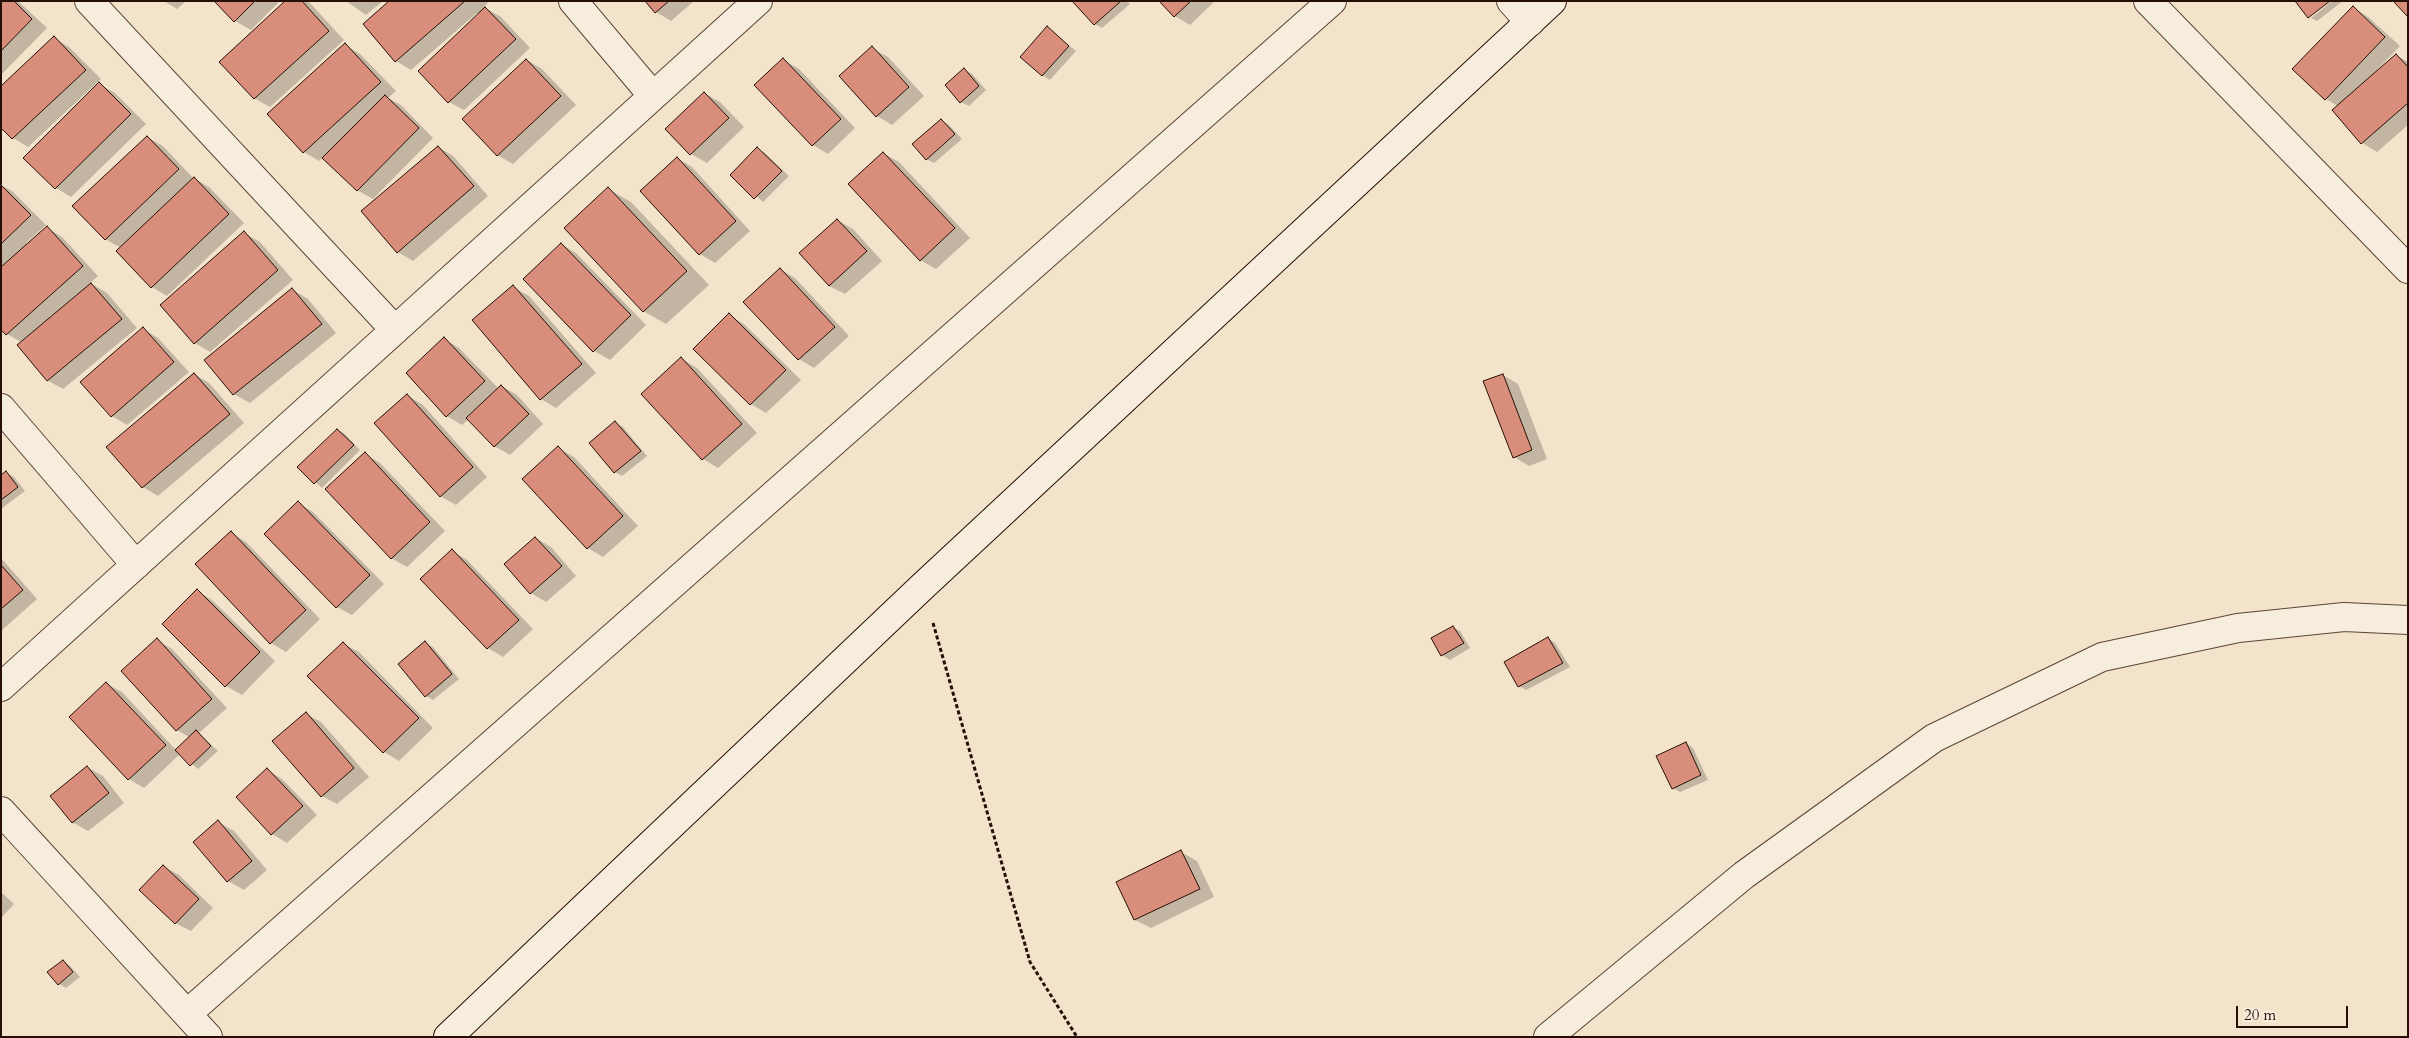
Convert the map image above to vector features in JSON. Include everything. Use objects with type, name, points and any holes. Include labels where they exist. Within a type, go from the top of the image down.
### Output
[{"type":"street","points":[[89,1],[395,330]]},
{"type":"street","points":[[573,1],[653,96]]},
{"type":"street","points":[[1,687],[758,1]]},
{"type":"street","points":[[188,1013],[1332,1]]},
{"type":"street","points":[[1511,1],[1530,22]]},
{"type":"street","points":[[448,1037],[923,586],[1552,1]]},
{"type":"street","points":[[2148,1],[2408,269]]},
{"type":"street","points":[[1,408],[136,565]]},
{"type":"street","points":[[1548,1037],[1744,875],[1943,734],[2102,657],[2238,628],[2344,617],[2408,620]]},
{"type":"street","points":[[1,811],[208,1037]]},
{"type":"path","points":[[923,586],[1030,962],[1077,1037]]},
{"type":"building","points":[[1,1],[14,1],[32,19],[1,51]]},
{"type":"building","points":[[214,1],[255,1],[234,22]]},
{"type":"building","points":[[285,1],[302,1],[329,31],[254,99],[219,62]]},
{"type":"building","points":[[389,1],[465,1],[395,62],[363,24]]},
{"type":"building","points":[[645,1],[669,1],[655,13]]},
{"type":"building","points":[[1072,1],[1121,1],[1094,25]]},
{"type":"building","points":[[1159,1],[1191,1],[1174,17]]},
{"type":"building","points":[[2295,1],[2330,1],[2308,18]]},
{"type":"building","points":[[2393,1],[2408,1],[2408,17]]},
{"type":"building","points":[[2353,6],[2385,37],[2325,100],[2292,69]]},
{"type":"building","points":[[485,7],[516,39],[448,103],[418,71]]},
{"type":"building","points":[[1047,26],[1069,46],[1042,76],[1020,57]]},
{"type":"building","points":[[54,36],[86,70],[12,139],[1,128],[1,86]]},
{"type":"building","points":[[345,43],[381,82],[303,153],[267,114]]},
{"type":"building","points":[[872,46],[909,87],[876,117],[839,76]]},
{"type":"building","points":[[2396,54],[2408,67],[2408,103],[2361,144],[2332,110]]},
{"type":"building","points":[[783,58],[841,119],[812,146],[754,85]]},
{"type":"building","points":[[526,59],[561,96],[497,156],[462,119]]},
{"type":"building","points":[[964,68],[979,86],[960,103],[945,85]]},
{"type":"building","points":[[99,82],[131,114],[55,189],[23,158]]},
{"type":"building","points":[[704,92],[729,118],[690,155],[665,129]]},
{"type":"building","points":[[385,95],[419,128],[357,191],[322,158]]},
{"type":"building","points":[[941,119],[955,134],[926,160],[912,144]]},
{"type":"building","points":[[147,136],[179,169],[105,240],[72,206]]},
{"type":"building","points":[[438,146],[474,186],[397,253],[361,211]]},
{"type":"building","points":[[757,147],[782,171],[754,199],[730,175]]},
{"type":"building","points":[[883,152],[955,228],[920,261],[848,184]]},
{"type":"building","points":[[677,157],[736,221],[699,255],[640,191]]},
{"type":"building","points":[[194,177],[229,214],[151,288],[116,251]]},
{"type":"building","points":[[1,185],[31,215],[1,244]]},
{"type":"building","points":[[608,187],[687,271],[643,312],[564,228]]},
{"type":"building","points":[[837,219],[867,251],[829,286],[799,253]]},
{"type":"building","points":[[47,226],[83,266],[6,335],[1,330],[1,267]]},
{"type":"building","points":[[244,231],[278,270],[194,344],[160,305]]},
{"type":"building","points":[[561,243],[631,315],[593,352],[523,279]]},
{"type":"building","points":[[780,268],[835,327],[798,360],[743,302]]},
{"type":"building","points":[[91,283],[122,319],[47,381],[17,345]]},
{"type":"building","points":[[513,285],[582,364],[540,400],[472,320]]},
{"type":"building","points":[[292,288],[322,324],[233,395],[204,360]]},
{"type":"building","points":[[729,313],[786,370],[750,405],[693,349]]},
{"type":"building","points":[[143,327],[174,362],[111,417],[80,382]]},
{"type":"building","points":[[444,337],[485,381],[446,417],[406,373]]},
{"type":"building","points":[[681,357],[742,424],[702,460],[641,394]]},
{"type":"building","points":[[194,373],[230,414],[142,488],[106,447]]},
{"type":"building","points":[[1503,374],[1532,450],[1513,458],[1483,381]]},
{"type":"building","points":[[501,385],[529,414],[494,447],[466,418]]},
{"type":"building","points":[[407,394],[473,467],[440,497],[374,423]]},
{"type":"building","points":[[615,421],[641,451],[614,473],[589,443]]},
{"type":"building","points":[[337,429],[354,445],[314,484],[297,467]]},
{"type":"building","points":[[558,446],[623,516],[587,549],[522,479]]},
{"type":"building","points":[[365,452],[430,522],[391,559],[325,489]]},
{"type":"building","points":[[6,471],[18,487],[1,500],[1,475]]},
{"type":"building","points":[[298,501],[370,575],[336,608],[264,534]]},
{"type":"building","points":[[231,531],[306,610],[270,644],[195,564]]},
{"type":"building","points":[[535,537],[562,566],[530,594],[504,564]]},
{"type":"building","points":[[452,549],[519,620],[487,649],[420,579]]},
{"type":"building","points":[[1,565],[23,590],[1,609]]},
{"type":"building","points":[[197,589],[260,652],[225,687],[162,624]]},
{"type":"building","points":[[1453,626],[1464,643],[1441,656],[1431,638]]},
{"type":"building","points":[[1548,637],[1563,663],[1518,687],[1504,662]]},
{"type":"building","points":[[157,638],[212,699],[176,731],[121,671]]},
{"type":"building","points":[[425,641],[452,674],[425,697],[398,664]]},
{"type":"building","points":[[343,642],[419,718],[383,753],[307,676]]},
{"type":"building","points":[[106,682],[166,745],[128,780],[69,717]]},
{"type":"building","points":[[306,712],[354,768],[321,797],[272,741]]},
{"type":"building","points":[[196,730],[211,746],[190,766],[175,750]]},
{"type":"building","points":[[1686,742],[1701,775],[1672,789],[1656,756]]},
{"type":"building","points":[[87,766],[109,793],[72,823],[50,796]]},
{"type":"building","points":[[267,768],[303,806],[271,835],[236,797]]},
{"type":"building","points":[[218,820],[252,861],[227,882],[193,842]]},
{"type":"building","points":[[1181,850],[1200,889],[1134,920],[1116,882]]},
{"type":"building","points":[[163,865],[199,899],[175,924],[139,890]]},
{"type":"building","points":[[63,960],[73,972],[58,985],[47,972]]}]
